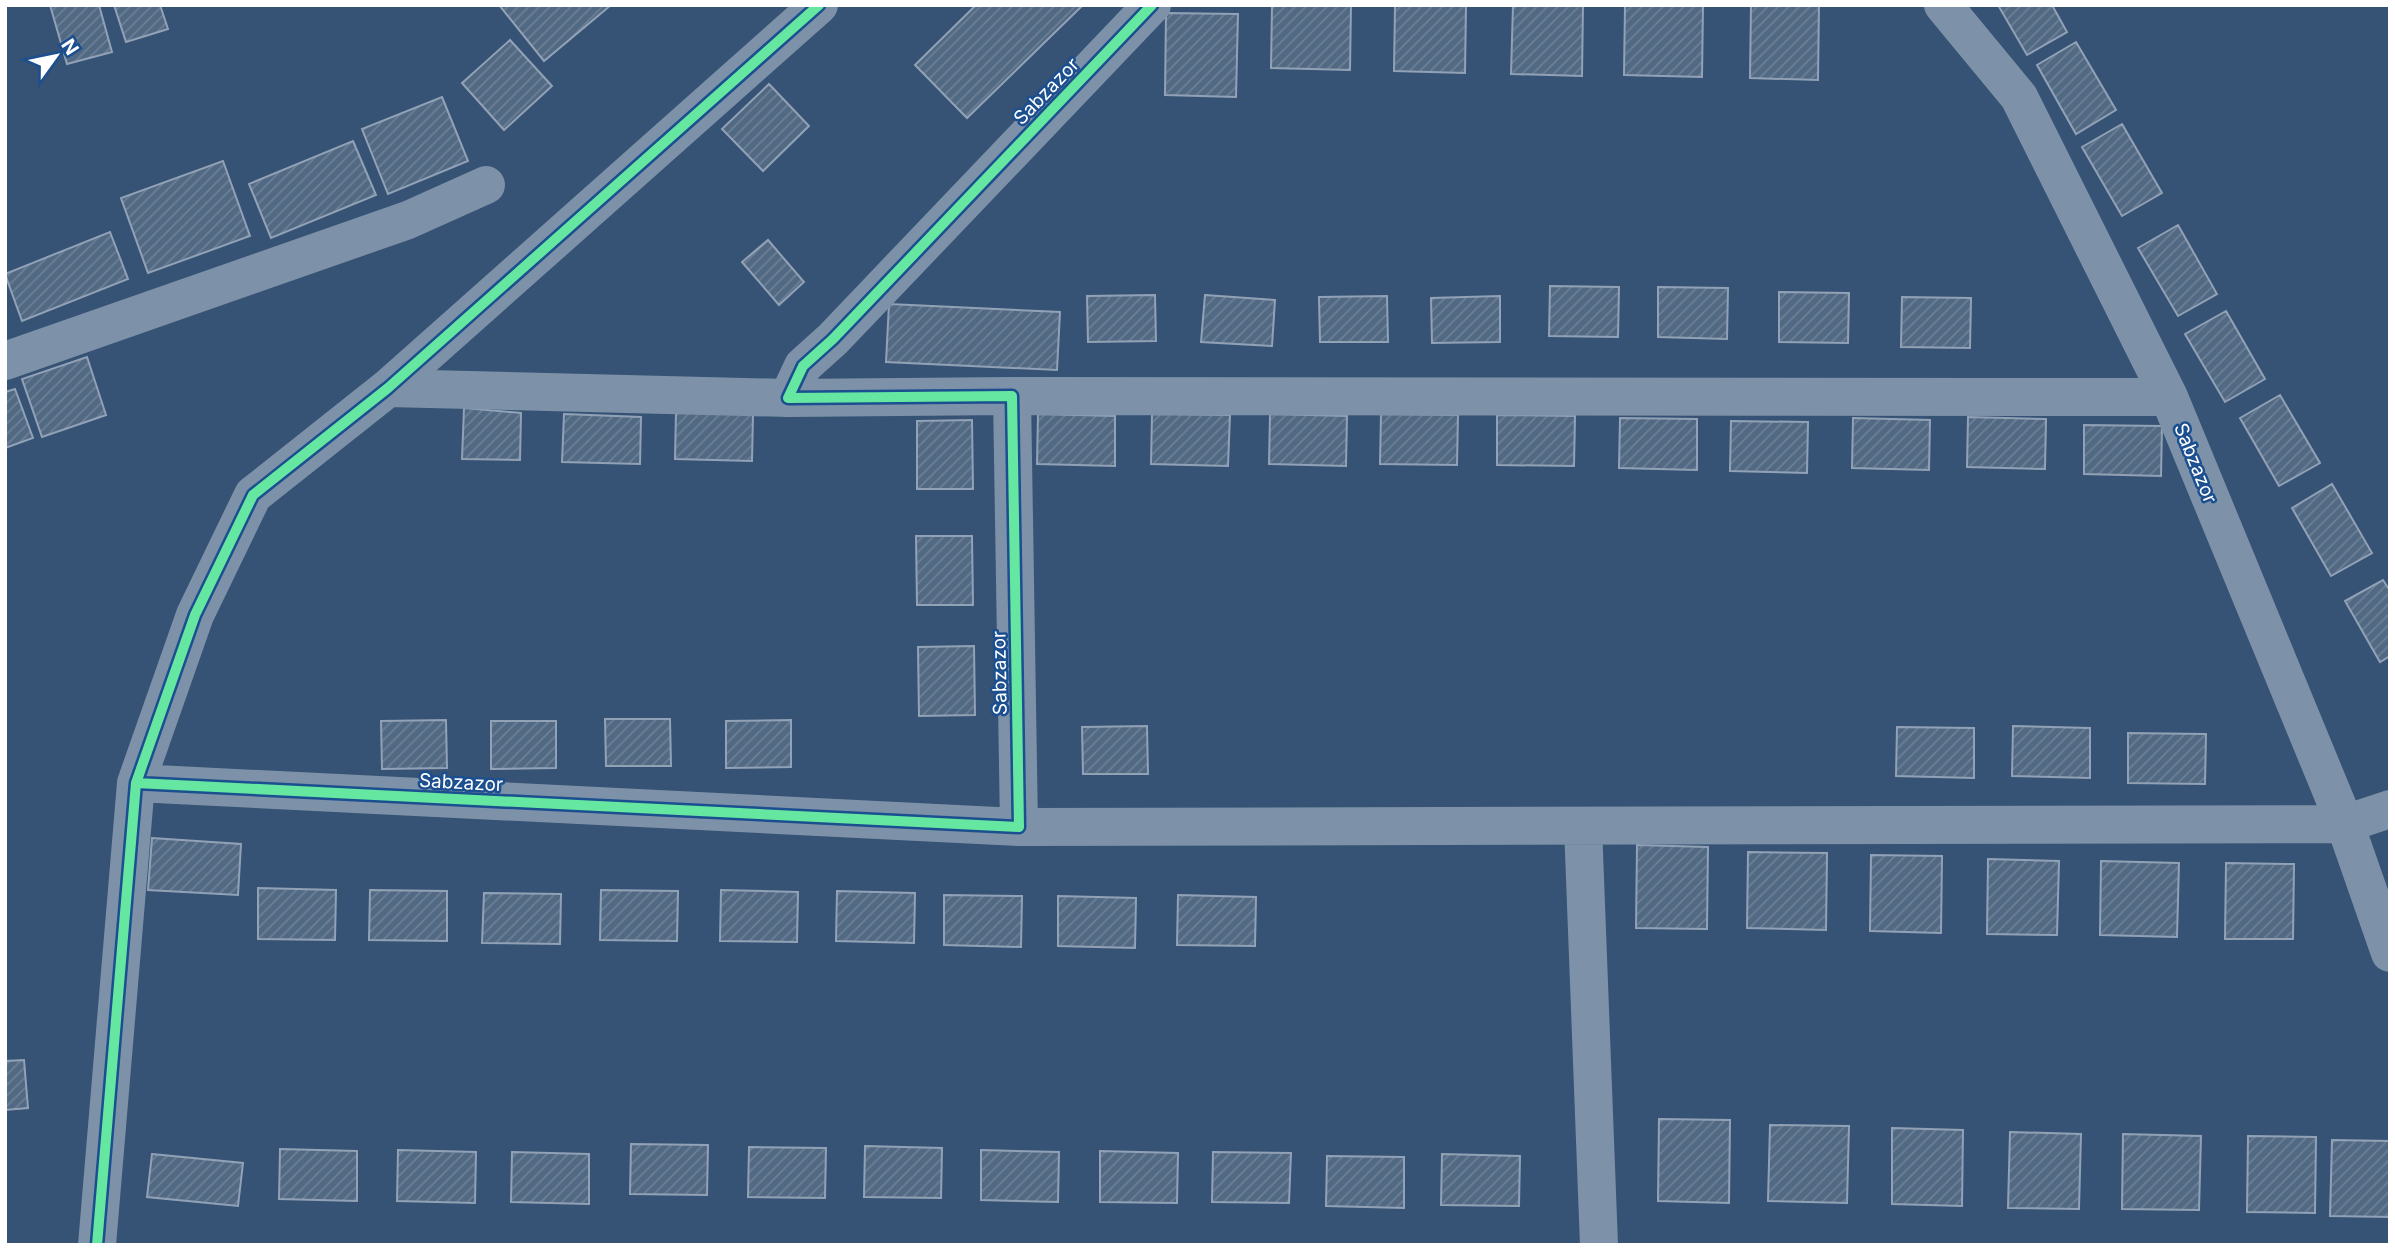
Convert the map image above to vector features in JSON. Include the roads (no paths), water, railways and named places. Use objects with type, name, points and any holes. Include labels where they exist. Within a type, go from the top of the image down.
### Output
[{"type":"street","points":[[97,1245],[136,783],[195,615],[253,495],[388,387],[820,5]]},
{"type":"street","name":"Sabzazor","points":[[788,398],[803,366],[833,339],[1153,5]]},
{"type":"street","name":"Sabzazor","points":[[1943,5],[2019,97],[2169,397],[2345,824],[2390,953]]},
{"type":"street","points":[[5,360],[408,220],[486,185]]},
{"type":"street","points":[[388,387],[788,398],[2169,397]]},
{"type":"street","name":"Sabzazor","points":[[136,783],[1019,827],[1012,396]]},
{"type":"street","points":[[1019,827],[2345,824],[2390,809]]},
{"type":"street","points":[[1583,826],[1599,1245]]}]
